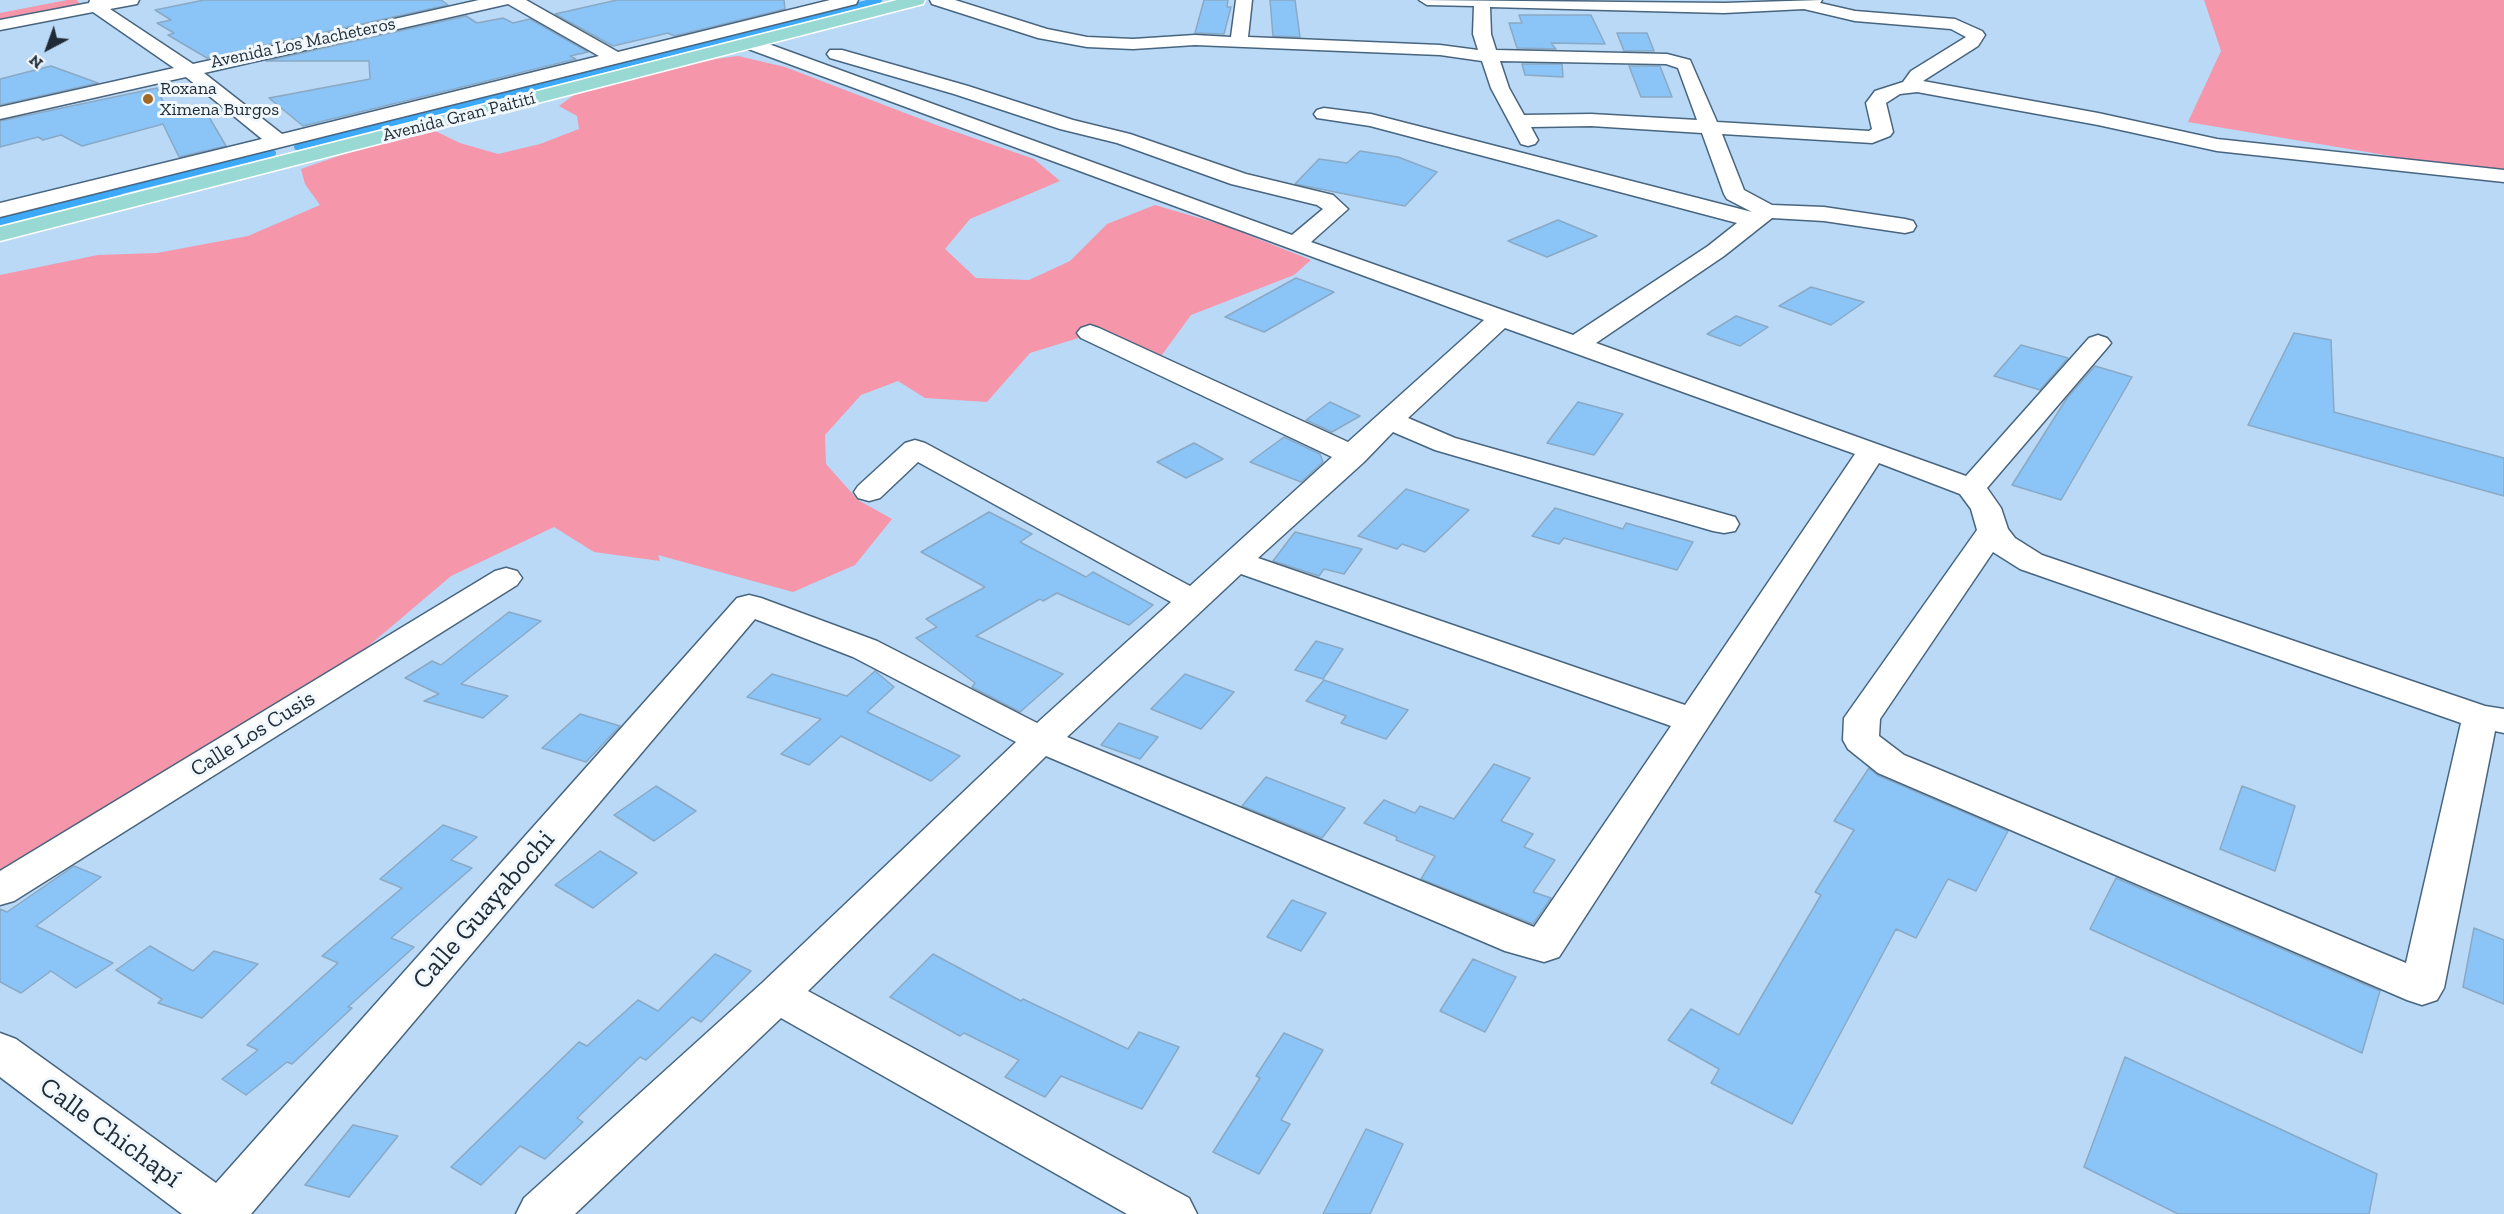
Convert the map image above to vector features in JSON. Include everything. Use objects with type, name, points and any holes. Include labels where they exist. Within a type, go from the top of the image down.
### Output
[{"type":"main road","name":"Avenida Gran Paitití","points":[[0,234],[917,0]]},
{"type":"street","points":[[0,11],[57,0]]},
{"type":"street","points":[[0,25],[97,3],[131,0]]},
{"type":"street","name":"Avenida Los Macheteros","points":[[0,113],[501,0]]},
{"type":"street","points":[[514,0],[615,58]]},
{"type":"street","points":[[0,210],[850,0]]},
{"type":"street","points":[[938,0],[1044,34],[1087,42],[1132,44],[1196,40],[1440,50],[1489,56],[1667,60],[1684,64],[1711,127],[1735,194],[1761,216]]},
{"type":"street","points":[[1239,43],[1244,0]]},
{"type":"street","points":[[1427,0],[1724,8],[1809,2],[1855,16],[1955,24],[1976,35],[1966,46],[1918,75],[1912,82],[1917,86]]},
{"type":"street","points":[[1482,2],[1482,34],[1500,88],[1528,140],[1529,162]]},
{"type":"street","points":[[97,3],[188,69],[276,140]]},
{"type":"street","points":[[780,36],[1067,125],[1123,138],[1239,179],[1325,200],[1337,209],[1295,244]]},
{"type":"street","points":[[749,43],[1295,244],[1906,463],[1971,489],[1986,508],[1993,530],[2004,545],[2031,562],[2492,719],[2422,988],[1891,764],[1861,740],[1862,718],[1993,530]]},
{"type":"street","points":[[1518,120],[1591,120],[1872,137],[1883,132],[1876,104],[1882,95],[1896,89],[1917,86],[2117,123],[2217,145],[2504,176]]},
{"type":"street","points":[[1324,114],[1352,116],[1529,162],[1761,216],[1824,214],[1905,226]]},
{"type":"street","points":[[1577,344],[1716,252],[1761,216]]},
{"type":"street","points":[[541,1214],[777,995],[1041,740],[1191,600],[1354,456],[1501,318]]},
{"type":"street","points":[[1090,333],[1354,456]]},
{"type":"street","points":[[1971,489],[2098,343]]},
{"type":"street","points":[[1391,421],[1445,444],[1724,524]]},
{"type":"street","points":[[869,492],[915,449],[1191,600]]},
{"type":"street","points":[[1041,740],[1520,940],[1544,946],[1872,451]]},
{"type":"street","points":[[1235,561],[1693,721]]},
{"type":"street","name":"Calle Los Cusis","points":[[0,890],[506,578]]},
{"type":"street","name":"Calle Guayabochi","points":[[220,1214],[749,605],[865,649],[1041,740]]},
{"type":"street","points":[[777,995],[1172,1214]]},
{"type":"street","name":"Calle Chichapí","points":[[0,1052],[220,1214]]},
{"type":"shaded area","points":[[77,0],[81,6],[0,23],[0,13]]},
{"type":"shaded area","points":[[2204,0],[2504,0],[2504,175],[2188,122],[2221,51]]},
{"type":"shaded area","points":[[738,56],[785,67],[939,126],[1034,159],[1060,181],[970,219],[945,249],[976,278],[1029,280],[1070,261],[1107,224],[1155,205],[1223,225],[1311,260],[1294,275],[1191,315],[1159,359],[1085,336],[1030,353],[987,402],[925,398],[898,381],[861,395],[825,435],[826,464],[858,500],[892,519],[855,565],[793,592],[658,555],[660,561],[594,552],[554,527],[451,576],[338,672],[0,872],[0,275],[98,255],[157,253],[248,236],[320,205],[305,184],[301,169],[350,152],[433,130],[460,143],[498,154],[540,144],[579,129],[577,116],[559,106],[574,95],[708,60]]},
{"type":"building","points":[[204,0],[441,0],[448,5],[207,58],[168,35],[174,33],[157,23],[171,20],[155,10]]},
{"type":"building","points":[[617,0],[784,0],[785,9],[674,36],[668,33],[613,46],[555,14]]},
{"type":"building","points":[[1204,0],[1228,0],[1227,7],[1231,7],[1224,34],[1195,33]]},
{"type":"building","points":[[1270,0],[1295,0],[1300,37],[1273,36]]},
{"type":"building","points":[[1519,15],[1591,15],[1605,44],[1551,43],[1556,49],[1517,48],[1509,23],[1522,23]]},
{"type":"building","points":[[466,16],[477,23],[503,18],[513,23],[530,19],[588,52],[570,56],[576,59],[303,126],[269,98],[370,79],[369,61],[266,61]]},
{"type":"building","points":[[1617,33],[1647,33],[1654,51],[1624,51]]},
{"type":"building","points":[[1522,64],[1562,64],[1563,77],[1525,75]]},
{"type":"building","points":[[51,66],[98,83],[0,105],[0,79]]},
{"type":"building","points":[[1629,66],[1660,66],[1672,97],[1641,97]]},
{"type":"building","points":[[157,88],[170,117],[205,110],[226,146],[179,157],[163,124],[82,146],[61,135],[43,140],[38,137],[0,147],[0,121]]},
{"type":"building","points":[[1360,151],[1398,157],[1437,172],[1405,206],[1295,184],[1319,159],[1347,163]]},
{"type":"building","points":[[1558,220],[1597,236],[1547,257],[1508,241]]},
{"type":"building","points":[[1296,278],[1334,292],[1264,332],[1225,317]]},
{"type":"building","points":[[1811,287],[1864,302],[1831,325],[1779,306]]},
{"type":"building","points":[[1736,316],[1768,327],[1740,346],[1707,334]]},
{"type":"building","points":[[2294,333],[2331,340],[2334,412],[2504,458],[2504,496],[2248,425]]},
{"type":"building","points":[[2021,345],[2068,358],[2040,390],[1994,376]]},
{"type":"building","points":[[2095,366],[2132,377],[2061,500],[2012,485],[2067,398]]},
{"type":"building","points":[[1330,402],[1360,416],[1332,432],[1306,420]]},
{"type":"building","points":[[1578,402],[1623,414],[1594,455],[1547,443]]},
{"type":"building","points":[[1284,437],[1320,454],[1323,462],[1301,482],[1250,462]]},
{"type":"building","points":[[1194,443],[1223,459],[1186,478],[1157,462]]},
{"type":"building","points":[[1406,489],[1469,510],[1425,552],[1402,544],[1397,549],[1358,536]]},
{"type":"building","points":[[1555,508],[1623,529],[1626,523],[1693,542],[1677,570],[1564,538],[1559,544],[1532,536]]},
{"type":"building","points":[[989,512],[1032,534],[1020,542],[1086,577],[1093,572],[1153,605],[1129,625],[1057,593],[1043,601],[1040,599],[976,636],[1063,674],[1020,712],[972,687],[975,683],[916,638],[937,627],[926,619],[985,587],[921,552]]},
{"type":"building","points":[[1295,532],[1362,549],[1344,574],[1324,569],[1319,576],[1273,561]]},
{"type":"building","points":[[509,612],[541,621],[461,684],[508,696],[483,718],[424,701],[439,694],[405,678],[432,661],[441,665]]},
{"type":"building","points":[[1316,641],[1343,649],[1323,679],[1295,670]]},
{"type":"building","points":[[875,671],[894,687],[867,712],[960,756],[931,781],[841,736],[809,765],[781,754],[821,719],[747,697],[772,674],[847,696]]},
{"type":"building","points":[[1185,674],[1234,692],[1201,729],[1151,709]]},
{"type":"building","points":[[1324,680],[1408,710],[1386,739],[1341,723],[1346,716],[1306,701]]},
{"type":"building","points":[[580,714],[620,726],[586,762],[542,748]]},
{"type":"building","points":[[1119,723],[1158,737],[1140,759],[1101,745]]},
{"type":"building","points":[[1494,764],[1530,778],[1501,821],[1533,834],[1524,847],[1555,860],[1533,892],[1551,898],[1533,924],[1421,879],[1435,856],[1396,840],[1397,837],[1364,823],[1384,800],[1415,813],[1420,806],[1454,819]]},
{"type":"building","points":[[1869,768],[1877,775],[2008,831],[1976,891],[1948,879],[1916,938],[1896,929],[1792,1124],[1711,1083],[1719,1069],[1668,1040],[1691,1009],[1739,1035],[1821,895],[1815,892],[1854,830],[1834,821]]},
{"type":"building","points":[[1266,777],[1345,808],[1322,838],[1242,806]]},
{"type":"building","points":[[656,786],[696,811],[654,841],[614,815]]},
{"type":"building","points":[[2242,786],[2295,806],[2275,871],[2220,849]]},
{"type":"building","points":[[443,825],[477,837],[451,860],[472,868],[391,938],[414,947],[348,1007],[352,1008],[292,1064],[287,1062],[246,1095],[222,1079],[258,1050],[247,1045],[338,963],[322,956],[402,888],[380,879]]},
{"type":"building","points":[[600,851],[637,873],[593,908],[555,885]]},
{"type":"building","points":[[74,866],[101,877],[36,926],[113,963],[76,988],[51,971],[21,993],[0,982],[0,909],[7,912]]},
{"type":"building","points":[[2116,878],[2380,991],[2362,1053],[2090,929]]},
{"type":"building","points":[[1292,900],[1326,913],[1301,951],[1267,937]]},
{"type":"building","points":[[2474,928],[2504,940],[2504,1004],[2463,987]]},
{"type":"building","points":[[150,946],[193,971],[214,951],[258,964],[202,1018],[158,1003],[162,999],[116,970]]},
{"type":"building","points":[[715,954],[751,971],[701,1022],[692,1017],[646,1060],[640,1057],[577,1118],[583,1122],[545,1159],[520,1146],[481,1185],[451,1167],[579,1042],[587,1046],[638,1000],[658,1011]]},
{"type":"building","points":[[933,954],[1021,1001],[1023,999],[1128,1049],[1139,1032],[1179,1047],[1142,1109],[1061,1076],[1045,1097],[1005,1077],[1019,1060],[964,1033],[960,1036],[890,997]]},
{"type":"building","points":[[1473,959],[1516,977],[1485,1032],[1440,1011]]},
{"type":"building","points":[[1284,1033],[1323,1050],[1281,1120],[1290,1124],[1259,1174],[1213,1152],[1260,1078],[1256,1076]]},
{"type":"building","points":[[2125,1057],[2377,1174],[2369,1214],[2178,1214],[2084,1167]]},
{"type":"building","points":[[353,1125],[398,1136],[349,1197],[305,1185]]},
{"type":"building","points":[[1366,1129],[1403,1144],[1370,1214],[1323,1214]]},
{"type":"waterway","points":[[297,147],[879,0]]},
{"type":"waterway","points":[[113,193],[273,153]]},
{"type":"waterway","points":[[0,221],[119,191]]},
{"type":"place","name":"Roxana Ximena Burgos","points":[[148,99]]}]
